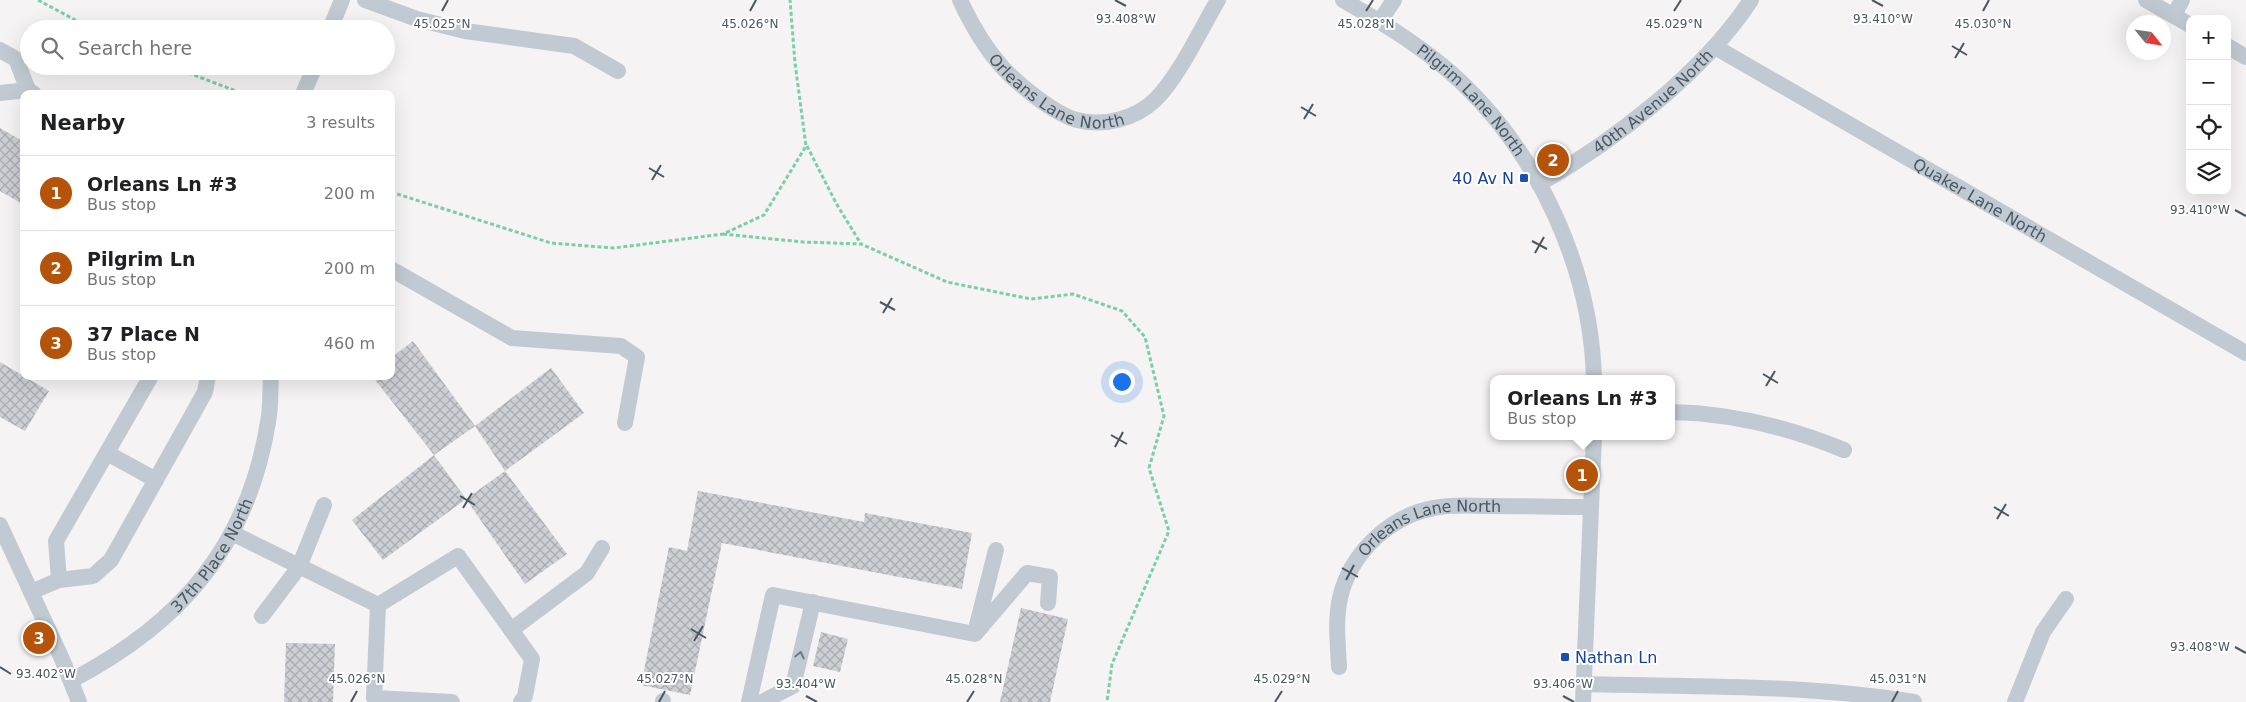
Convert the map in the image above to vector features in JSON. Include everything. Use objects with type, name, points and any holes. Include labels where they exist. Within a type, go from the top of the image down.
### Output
[{"type":"street","points":[[334,20],[342,0]]},
{"type":"street","points":[[365,0],[416,19],[465,30],[574,46],[618,71]]},
{"type":"street","name":"Orleans Lane North","points":[[960,0],[982,41],[1003,68],[1029,91],[1057,111],[1076,120],[1097,122],[1118,121],[1138,112],[1155,100],[1169,84],[1218,0]]},
{"type":"street","name":"Pilgrim Lane North","points":[[1343,0],[1380,21],[1421,49],[1461,83],[1496,121],[1528,163],[1555,216],[1572,258],[1585,308],[1593,355],[1594,375]]},
{"type":"street","points":[[1380,21],[1394,0]]},
{"type":"street","name":"40th Avenue North","points":[[1539,184],[1613,138],[1662,97],[1715,47],[1751,0]]},
{"type":"street","points":[[2146,0],[2186,22]]},
{"type":"street","points":[[2174,15],[2182,0]]},
{"type":"street","name":"Quaker Lane North","points":[[1715,47],[2246,353]]},
{"type":"street","points":[[2231,48],[2246,56]]},
{"type":"street","points":[[0,50],[16,59],[20,68]]},
{"type":"street","points":[[23,75],[30,90]]},
{"type":"street","points":[[305,90],[310,75]]},
{"type":"street","points":[[0,93],[20,92]]},
{"type":"street","points":[[395,271],[512,338],[621,346],[637,357],[625,424]]},
{"type":"street","points":[[59,580],[56,541],[149,380]]},
{"type":"street","points":[[31,592],[59,580],[93,576],[111,560],[205,392],[207,380]]},
{"type":"street","name":"37th Place North","points":[[72,680],[130,646],[165,619],[197,587],[232,533],[245,506],[260,462],[269,420],[271,380]]},
{"type":"street","points":[[1675,412],[1725,416],[1766,423],[1807,435],[1844,450]]},
{"type":"street","points":[[1583,702],[1594,440]]},
{"type":"street","points":[[107,453],[156,480]]},
{"type":"street","points":[[262,616],[299,567],[324,505]]},
{"type":"street","name":"Orleans Lane North","points":[[1339,667],[1337,624],[1340,598],[1350,571],[1363,549],[1384,531],[1407,516],[1433,508],[1460,505],[1590,507]]},
{"type":"street","points":[[0,525],[4,544],[31,592],[72,680],[79,702]]},
{"type":"street","points":[[232,533],[378,605]]},
{"type":"street","points":[[511,630],[587,573],[602,548]]},
{"type":"street","points":[[975,634],[996,550]]},
{"type":"street","points":[[378,605],[458,556],[532,659],[525,696],[521,702]]},
{"type":"street","points":[[975,634],[1027,573],[1050,577],[1048,603]]},
{"type":"street","points":[[749,702],[773,595],[975,634]]},
{"type":"street","points":[[2015,702],[2044,632],[2066,600]]},
{"type":"street","points":[[762,702],[793,686],[813,602]]},
{"type":"street","points":[[378,605],[374,698],[452,702]]},
{"type":"street","points":[[1583,684],[1813,690],[1861,693],[1914,702]]},
{"type":"path","points":[[38,0],[75,20]]},
{"type":"path","points":[[790,0],[795,63],[806,146],[836,203],[861,244]]},
{"type":"path","points":[[194,75],[233,90]]},
{"type":"path","points":[[723,234],[764,215],[806,146]]},
{"type":"path","points":[[395,193],[551,243],[614,248],[723,234],[802,242],[861,244],[947,282],[1031,299],[1073,294],[1122,312],[1145,337],[1164,416],[1149,468],[1169,531],[1112,664],[1107,702]]},
{"type":"building","points":[[0,128],[20,140],[20,203],[0,191]]},
{"type":"building","points":[[413,341],[475,426],[434,455],[375,380],[395,380],[395,355]]},
{"type":"building","points":[[0,362],[20,374],[20,380],[30,380],[49,391],[25,431],[0,417]]},
{"type":"building","points":[[551,368],[584,413],[505,471],[475,426]]},
{"type":"building","points":[[434,455],[466,499],[383,560],[352,520]]},
{"type":"building","points":[[505,471],[567,554],[525,584],[466,499]]},
{"type":"building","points":[[698,491],[864,522],[865,513],[972,533],[962,589],[722,543],[690,695],[641,685],[669,547],[687,551]]},
{"type":"building","points":[[1021,608],[1068,619],[1050,702],[1000,702]]},
{"type":"building","points":[[821,632],[848,639],[840,672],[813,666]]},
{"type":"building","points":[[286,643],[335,644],[333,702],[284,702]]},
{"type":"place","name":"Pilgrim Ln","points":[[1553,160]]},
{"type":"place","name":"40 Av N","points":[[1524,178]]},
{"type":"place","name":"Orleans Ln #3","points":[[1582,475]]},
{"type":"place","name":"37 Place N","points":[[39,638]]},
{"type":"place","name":"Nathan Ln","points":[[1565,657]]}]
